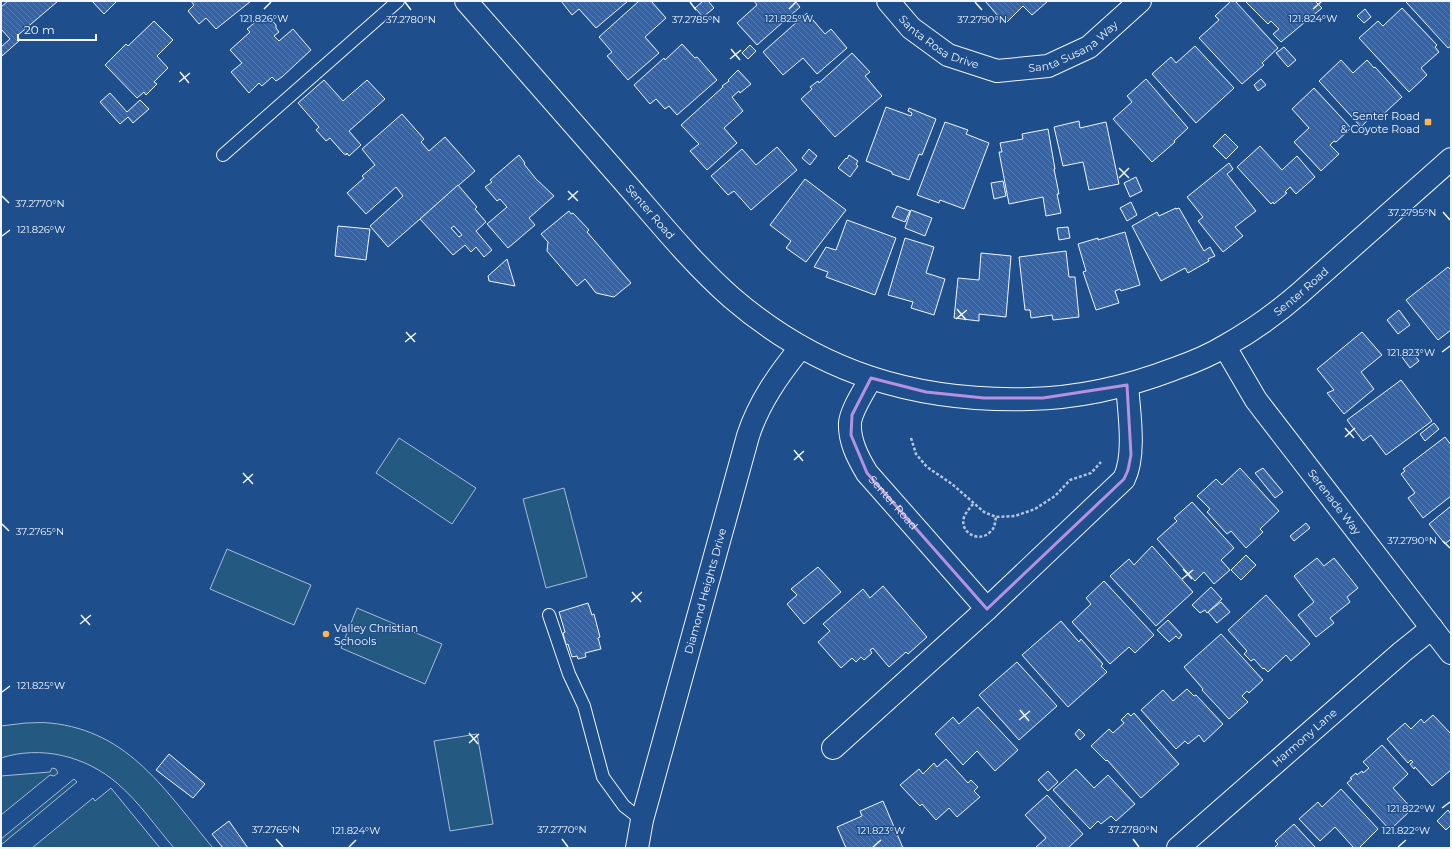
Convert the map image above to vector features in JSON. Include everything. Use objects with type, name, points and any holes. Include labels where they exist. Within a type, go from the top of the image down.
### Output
[{"type":"street","name":"Senter Road","points":[[466,1],[683,248],[712,279],[750,312],[784,337],[839,367],[871,378],[926,392],[956,397],[1010,399],[1043,398],[1100,392],[1127,385],[1184,365],[1225,347],[1277,312],[1300,293],[1451,159]]},
{"type":"street","name":"Santa Rosa Drive","points":[[888,1],[911,28],[948,55],[997,71]]},
{"type":"street","name":"Santa Susana Way","points":[[997,71],[1048,66],[1089,48],[1140,1]]},
{"type":"street","name":"Diamond Heights Drive","points":[[636,848],[642,820],[748,436],[755,417],[770,389],[780,373],[801,347]]},
{"type":"street","name":"Serenade Way","points":[[1225,347],[1256,400],[1451,653]]},
{"type":"street","name":"Senter Road","points":[[871,378],[852,415],[850,423],[851,435],[859,459],[867,472],[987,609]]},
{"type":"street","points":[[832,748],[987,609],[1124,479],[1128,470],[1131,455],[1127,385]]},
{"type":"street","name":"Harmony Lane","points":[[1178,848],[1402,652],[1432,628]]},
{"type":"lane","points":[[223,155],[398,1]]},
{"type":"lane","points":[[549,615],[569,674],[584,706],[603,777],[624,806],[642,820]]},
{"type":"path","points":[[911,438],[916,454],[927,466],[952,484],[973,504],[984,512],[996,517],[1015,516],[1035,509],[1055,496],[1070,480],[1091,473],[1101,462]]},
{"type":"path","points":[[973,504],[964,517],[966,531],[972,536],[978,537],[991,532],[994,527],[996,517]]},
{"type":"highlighted area","points":[[871,378],[926,392],[984,398],[1043,398],[1127,385],[1131,455],[1128,470],[1124,479],[987,609],[867,473],[851,435],[852,415]]},
{"type":"shaded area","points":[[399,438],[476,488],[452,524],[376,473]]},
{"type":"shaded area","points":[[564,488],[587,577],[546,588],[523,499]]},
{"type":"shaded area","points":[[227,549],[311,585],[294,625],[210,589]]},
{"type":"shaded area","points":[[357,608],[442,644],[425,684],[341,648]]},
{"type":"shaded area","points":[[26,723],[50,723],[78,728],[103,738],[124,751],[162,786],[213,848],[174,848],[126,791],[105,774],[92,766],[77,760],[47,753],[16,754],[1,758],[1,726]]},
{"type":"shaded area","points":[[477,734],[493,824],[450,831],[434,741]]},
{"type":"shaded area","points":[[52,768],[56,769],[58,773],[54,776],[50,775],[1,815],[1,776],[50,772]]},
{"type":"shaded area","points":[[74,779],[77,782],[1,845],[1,839]]},
{"type":"shaded area","points":[[111,788],[160,848],[32,848],[93,798],[95,801]]},
{"type":"building","points":[[8,1],[58,1],[17,36],[20,40],[2,56],[1,47],[10,39],[1,29],[1,7]]},
{"type":"building","points":[[92,1],[117,1],[104,14]]},
{"type":"building","points":[[191,1],[251,1],[216,29],[206,18],[199,24],[188,11],[194,5]]},
{"type":"building","points":[[561,1],[628,1],[596,28],[579,9],[572,15]]},
{"type":"building","points":[[639,1],[651,1],[666,18],[645,37],[659,53],[628,80],[607,56],[612,52],[599,37]]},
{"type":"building","points":[[703,1],[708,1],[714,8],[703,17],[695,8]]},
{"type":"building","points":[[754,1],[795,1],[800,7],[757,45],[737,23],[757,5]]},
{"type":"building","points":[[985,1],[1048,1],[1032,15],[1023,6],[1005,24]]},
{"type":"building","points":[[1231,1],[1235,1],[1278,48],[1262,63],[1264,65],[1242,84],[1199,38],[1219,20],[1215,16]]},
{"type":"building","points":[[1245,1],[1315,1],[1322,8],[1281,42],[1273,34],[1279,29],[1271,21],[1268,24]]},
{"type":"building","points":[[1451,1],[1451,46],[1448,48],[1406,2]]},
{"type":"building","points":[[1402,8],[1437,45],[1435,47],[1439,52],[1421,68],[1427,75],[1409,92],[1359,38],[1378,21],[1383,26]]},
{"type":"building","points":[[1365,9],[1371,17],[1364,23],[1357,16]]},
{"type":"building","points":[[807,13],[825,34],[831,29],[847,48],[817,74],[803,58],[783,75],[763,52]]},
{"type":"building","points":[[264,15],[267,18],[270,18],[276,25],[279,32],[274,36],[279,41],[293,29],[311,50],[282,77],[276,81],[272,77],[262,86],[259,83],[249,93],[231,72],[242,63],[230,50],[250,32],[247,29]]},
{"type":"building","points":[[154,21],[173,40],[157,56],[168,68],[154,82],[157,84],[146,95],[144,92],[137,98],[105,65],[126,44],[128,46]]},
{"type":"building","points":[[682,44],[695,58],[697,57],[717,80],[677,115],[669,106],[665,109],[656,99],[650,104],[634,85]]},
{"type":"building","points":[[750,45],[756,51],[748,59],[742,53]]},
{"type":"building","points":[[1195,46],[1234,88],[1196,123],[1152,74],[1171,57],[1176,63]]},
{"type":"building","points":[[1284,47],[1296,60],[1288,67],[1276,53]]},
{"type":"building","points":[[852,53],[870,72],[865,76],[882,96],[835,137],[801,99],[812,89],[810,87],[818,81],[819,83]]},
{"type":"building","points":[[1341,60],[1353,73],[1367,60],[1402,97],[1378,119],[1374,114],[1361,127],[1319,81]]},
{"type":"building","points":[[738,70],[751,84],[740,93],[739,91],[732,97],[743,111],[724,128],[737,143],[707,170],[690,151],[699,144],[681,125],[723,87],[722,86],[729,81],[728,80]]},
{"type":"building","points":[[1146,79],[1188,128],[1174,141],[1175,142],[1152,162],[1113,119],[1132,102],[1127,96]]},
{"type":"building","points":[[1261,79],[1266,85],[1258,91],[1254,85]]},
{"type":"building","points":[[324,80],[343,101],[367,80],[385,99],[349,131],[361,145],[349,156],[347,153],[346,155],[343,153],[330,138],[326,141],[316,130],[319,127],[298,103]]},
{"type":"building","points":[[1314,88],[1351,128],[1336,142],[1334,141],[1330,145],[1339,154],[1321,171],[1294,142],[1309,128],[1292,109]]},
{"type":"building","points":[[110,93],[127,112],[140,100],[149,109],[133,123],[128,117],[120,124],[100,102]]},
{"type":"building","points":[[886,107],[911,116],[912,113],[908,111],[909,108],[936,119],[922,155],[919,154],[909,180],[892,174],[892,172],[866,161]]},
{"type":"building","points":[[402,114],[424,139],[421,142],[429,151],[445,137],[475,171],[388,247],[370,226],[403,196],[396,187],[366,214],[347,193],[364,178],[362,176],[375,165],[362,149]]},
{"type":"building","points":[[1079,121],[1080,128],[1106,122],[1119,184],[1089,190],[1083,162],[1063,166],[1054,127]]},
{"type":"building","points":[[945,122],[968,130],[966,134],[989,143],[964,209],[940,200],[939,203],[917,195]]},
{"type":"building","points":[[1048,129],[1061,213],[1046,216],[1043,197],[1009,204],[999,152],[1002,152],[1000,143],[1023,139],[1022,134]]},
{"type":"building","points":[[1225,134],[1238,147],[1226,159],[1213,146]]},
{"type":"building","points":[[1260,146],[1282,170],[1297,156],[1315,177],[1296,194],[1290,187],[1285,192],[1287,193],[1274,204],[1273,202],[1271,204],[1237,167]]},
{"type":"building","points":[[777,147],[797,170],[751,210],[734,191],[728,195],[711,176],[742,149],[756,165]]},
{"type":"building","points":[[809,149],[817,156],[810,165],[802,158]]},
{"type":"building","points":[[519,155],[536,179],[554,196],[529,218],[535,225],[508,248],[487,224],[507,207],[500,199],[497,201],[485,187],[492,182],[490,180]]},
{"type":"building","points":[[849,155],[858,161],[856,164],[858,166],[850,177],[838,168]]},
{"type":"building","points":[[1229,163],[1233,169],[1227,174],[1256,211],[1235,227],[1243,236],[1223,252],[1198,221],[1203,217],[1187,197]]},
{"type":"building","points":[[1136,177],[1142,191],[1130,197],[1124,183]]},
{"type":"building","points":[[805,179],[846,210],[806,262],[786,248],[791,241],[770,225]]},
{"type":"building","points":[[1003,181],[1006,196],[994,199],[991,183]]},
{"type":"building","points":[[458,185],[477,207],[475,209],[486,222],[476,231],[492,250],[484,257],[476,247],[471,252],[465,245],[453,255],[420,219]],"holes":[[[454,226],[462,235],[459,237],[451,228]]]},
{"type":"building","points":[[1131,202],[1137,215],[1127,221],[1120,208]]},
{"type":"building","points":[[897,206],[910,211],[905,222],[892,217]]},
{"type":"building","points":[[1179,208],[1204,251],[1210,247],[1215,256],[1188,273],[1185,268],[1161,281],[1132,226],[1157,212],[1159,216]]},
{"type":"building","points":[[911,210],[932,218],[925,236],[905,228]]},
{"type":"building","points":[[569,211],[571,214],[573,213],[589,230],[587,232],[631,283],[614,297],[596,293],[585,279],[577,286],[547,251],[548,242],[541,234]]},
{"type":"building","points":[[847,220],[896,238],[875,295],[826,277],[828,272],[814,267],[826,247],[836,250]]},
{"type":"building","points":[[338,226],[370,229],[366,260],[335,256]]},
{"type":"building","points":[[1068,227],[1070,238],[1059,240],[1057,228]]},
{"type":"building","points":[[1125,232],[1140,285],[1121,291],[1120,289],[1115,291],[1119,303],[1096,310],[1083,272],[1086,271],[1078,244]]},
{"type":"building","points":[[905,238],[934,247],[926,273],[945,279],[934,315],[911,308],[913,302],[888,295]]},
{"type":"building","points":[[1066,251],[1069,277],[1075,277],[1079,317],[1053,320],[1052,315],[1031,318],[1030,310],[1025,310],[1019,257]]},
{"type":"building","points":[[981,253],[1011,256],[1006,317],[979,314],[979,321],[954,318],[958,278],[979,280]]},
{"type":"building","points":[[507,259],[515,286],[489,281],[488,276]]},
{"type":"building","points":[[1448,267],[1451,270],[1451,330],[1438,340],[1406,300]]},
{"type":"building","points":[[1399,310],[1410,325],[1398,334],[1387,320]]},
{"type":"building","points":[[1362,332],[1382,355],[1361,372],[1374,389],[1344,414],[1327,393],[1334,390],[1317,369]]},
{"type":"building","points":[[1411,350],[1419,361],[1410,368],[1402,357]]},
{"type":"building","points":[[1401,380],[1432,421],[1386,455],[1371,435],[1363,441],[1347,420]]},
{"type":"building","points":[[1434,423],[1439,429],[1425,441],[1420,434]]},
{"type":"building","points":[[1445,437],[1451,445],[1451,496],[1423,518],[1408,498],[1415,493],[1401,474],[1405,471],[1403,469]]},
{"type":"building","points":[[1240,468],[1279,511],[1260,529],[1263,532],[1246,548],[1231,531],[1227,534],[1207,512],[1210,509],[1197,496],[1216,479],[1222,485]]},
{"type":"building","points":[[1263,468],[1283,492],[1275,498],[1255,473]]},
{"type":"building","points":[[1192,502],[1234,548],[1221,560],[1230,570],[1214,584],[1204,572],[1195,581],[1157,539],[1177,521],[1174,518]]},
{"type":"building","points":[[1451,506],[1451,539],[1445,544],[1429,524]]},
{"type":"building","points":[[1306,523],[1310,528],[1294,541],[1290,536]]},
{"type":"building","points":[[1152,546],[1193,592],[1156,626],[1110,576],[1129,559],[1134,565]]},
{"type":"building","points":[[1246,555],[1256,565],[1241,580],[1231,570]]},
{"type":"building","points":[[1317,558],[1324,566],[1334,558],[1358,588],[1347,597],[1350,602],[1330,618],[1334,623],[1316,637],[1298,615],[1314,602],[1294,576]]},
{"type":"building","points":[[818,567],[841,592],[804,624],[787,604],[797,595],[791,589]]},
{"type":"building","points":[[1104,581],[1154,635],[1135,653],[1129,647],[1110,664],[1072,622],[1091,604],[1086,598]]},
{"type":"building","points":[[883,586],[927,637],[908,654],[906,652],[889,667],[873,648],[870,650],[872,653],[864,660],[861,657],[856,662],[852,658],[841,668],[818,642],[830,631],[823,624],[863,589],[870,598]]},
{"type":"building","points":[[1211,587],[1222,599],[1207,613],[1205,610],[1200,613],[1192,605]]},
{"type":"building","points":[[1266,595],[1310,644],[1291,661],[1286,655],[1268,672],[1264,668],[1263,669],[1254,659],[1251,661],[1244,654],[1247,651],[1228,630]]},
{"type":"building","points":[[1221,602],[1230,612],[1217,623],[1208,612]]},
{"type":"building","points":[[588,603],[592,615],[594,614],[600,637],[598,638],[601,649],[585,653],[586,657],[578,659],[577,656],[572,657],[568,644],[566,645],[563,633],[565,632],[559,612]]},
{"type":"building","points":[[1168,620],[1182,635],[1179,639],[1176,636],[1169,642],[1157,630]]},
{"type":"building","points":[[1061,621],[1079,642],[1081,639],[1103,664],[1101,666],[1107,672],[1068,707],[1022,655]]},
{"type":"building","points":[[1221,634],[1263,680],[1249,693],[1247,691],[1242,696],[1248,702],[1229,719],[1202,690],[1203,689],[1184,667]]},
{"type":"building","points":[[1017,662],[1057,706],[1019,740],[979,695]]},
{"type":"building","points":[[1187,689],[1194,696],[1196,695],[1223,724],[1204,742],[1199,735],[1188,744],[1185,741],[1176,749],[1141,710],[1163,690],[1173,701]]},
{"type":"building","points":[[978,707],[1018,750],[995,771],[977,751],[963,765],[935,734],[953,717],[959,724]]},
{"type":"building","points":[[1128,713],[1131,716],[1134,713],[1179,764],[1141,798],[1107,760],[1106,761],[1091,746],[1109,729],[1113,733],[1124,723],[1121,720]]},
{"type":"building","points":[[1433,715],[1451,734],[1451,770],[1432,786],[1415,767],[1414,769],[1410,764],[1413,762],[1411,760],[1408,763],[1387,739],[1405,723],[1411,729],[1421,719],[1424,723]]},
{"type":"building","points":[[1079,729],[1085,735],[1080,740],[1075,734]]},
{"type":"building","points":[[1382,745],[1408,774],[1393,788],[1412,809],[1390,830],[1347,783],[1356,773],[1357,775],[1362,771],[1363,773],[1369,768],[1363,762]]},
{"type":"building","points":[[169,754],[205,784],[193,798],[156,770]]},
{"type":"building","points":[[946,759],[968,783],[971,780],[978,787],[974,791],[980,797],[957,817],[949,808],[936,820],[922,804],[920,806],[900,785],[919,769],[923,774],[934,763],[937,767]]},
{"type":"building","points":[[1076,769],[1094,788],[1108,775],[1135,804],[1116,821],[1111,816],[1101,824],[1098,821],[1090,829],[1053,790]]},
{"type":"building","points":[[1048,771],[1058,782],[1048,791],[1038,780]]},
{"type":"building","points":[[1341,789],[1378,829],[1359,848],[1354,848],[1335,827],[1320,841],[1299,819],[1318,802],[1322,807]]},
{"type":"building","points":[[1047,795],[1083,834],[1068,848],[1035,848],[1046,838],[1025,815]]},
{"type":"building","points":[[883,801],[903,848],[846,848],[837,827],[862,816],[860,811]]},
{"type":"building","points":[[1448,810],[1451,814],[1451,825],[1446,830],[1437,821]]},
{"type":"building","points":[[229,821],[248,848],[223,848],[212,834]]},
{"type":"building","points":[[1294,824],[1316,848],[1274,848],[1278,844],[1275,841]]},
{"type":"place","name":"Senter Road & Coyote Road","points":[[1428,122]]},
{"type":"place","name":"Valley Christian Schools","points":[[326,634]]}]
